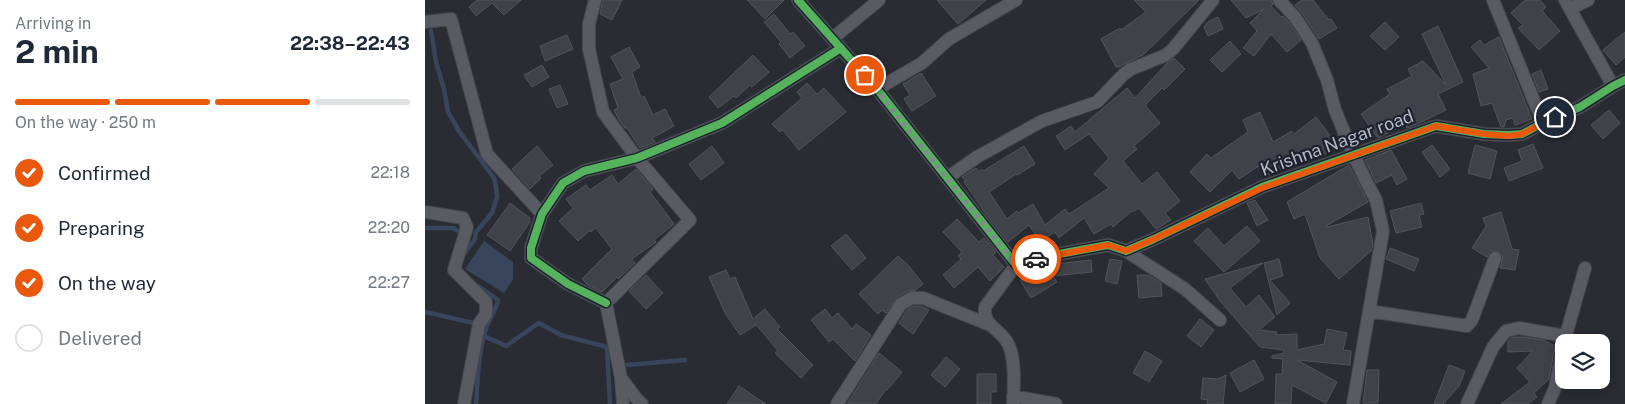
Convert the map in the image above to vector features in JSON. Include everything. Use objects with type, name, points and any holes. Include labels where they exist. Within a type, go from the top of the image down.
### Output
[{"type":"street","points":[[595,0],[589,24],[589,48],[603,112],[637,158],[690,220],[606,303]]},
{"type":"street","points":[[798,0],[877,89],[1016,265]]},
{"type":"street","points":[[606,303],[568,284],[531,258],[531,248],[542,214],[563,183],[584,172],[637,158],[722,122],[837,43],[879,0]]},
{"type":"street","points":[[877,89],[922,63],[949,39],[1016,0]]},
{"type":"street","points":[[947,178],[977,157],[1042,121],[1097,102],[1131,69],[1166,55],[1173,49],[1213,0]]},
{"type":"street","points":[[1279,0],[1295,17],[1312,43],[1327,80],[1335,110],[1354,156],[1377,200],[1383,231],[1353,404]]},
{"type":"street","points":[[1493,0],[1543,123]]},
{"type":"street","points":[[1588,0],[1568,4],[1613,86]]},
{"type":"street","points":[[425,22],[451,19],[487,154],[542,214]]},
{"type":"street","name":"Krishna Nagar road","points":[[1126,251],[1262,188],[1436,126],[1484,134],[1509,136],[1522,134],[1580,107],[1625,80]]},
{"type":"street","points":[[425,212],[463,218],[467,227],[454,270],[486,302],[486,314],[479,324],[464,404]]},
{"type":"street","points":[[1056,404],[1013,400],[1013,362],[1010,346],[990,325],[984,315],[985,307],[1016,265],[1048,256],[1108,245],[1126,251],[1185,289],[1220,320]]},
{"type":"street","points":[[1369,311],[1467,326],[1472,320],[1495,258]]},
{"type":"street","points":[[1566,334],[1585,268]]},
{"type":"street","points":[[837,404],[901,304],[912,298],[923,298],[990,325]]},
{"type":"street","points":[[606,303],[621,378],[623,404]]},
{"type":"street","points":[[1467,404],[1493,347],[1506,331],[1519,328],[1555,338]]},
{"type":"street","points":[[621,378],[642,404]]},
{"type":"street","points":[[1548,404],[1555,388]]},
{"type":"water","points":[[484,241],[513,262],[513,279],[504,293],[465,269]]},
{"type":"building","points":[[477,0],[521,0],[504,15],[492,3],[476,16],[469,7]]},
{"type":"building","points":[[603,0],[622,0],[612,20],[600,14]]},
{"type":"building","points":[[747,0],[784,0],[765,19]]},
{"type":"building","points":[[937,0],[986,0],[958,24]]},
{"type":"building","points":[[1134,0],[1199,0],[1143,55],[1116,67],[1101,39],[1120,28],[1121,30],[1146,12]]},
{"type":"building","points":[[1231,0],[1271,0],[1273,5],[1271,6],[1281,17],[1283,16],[1289,22],[1301,40],[1287,52],[1271,34],[1254,56],[1243,48],[1257,31],[1250,23],[1264,9],[1246,18]]},
{"type":"building","points":[[1302,0],[1313,0],[1337,28],[1319,39],[1295,5]]},
{"type":"building","points":[[1525,0],[1540,0],[1546,7],[1542,11],[1560,31],[1539,50],[1518,28],[1523,25],[1511,13]]},
{"type":"building","points":[[774,14],[790,34],[793,32],[805,46],[790,58],[779,44],[781,42],[764,22]]},
{"type":"building","points":[[1218,17],[1223,29],[1208,36],[1204,27],[1209,21]]},
{"type":"building","points":[[1385,22],[1399,37],[1385,50],[1370,36]]},
{"type":"building","points":[[1438,26],[1463,82],[1438,94],[1446,110],[1407,128],[1405,124],[1378,138],[1361,114],[1390,94],[1387,89],[1412,76],[1408,69],[1423,61],[1446,85],[1422,34]]},
{"type":"building","points":[[1625,32],[1625,57],[1616,65],[1603,50]]},
{"type":"building","points":[[567,35],[573,49],[545,61],[540,46]]},
{"type":"building","points":[[1499,37],[1532,119],[1515,125],[1513,118],[1506,120],[1504,127],[1501,127],[1492,103],[1481,106],[1473,74],[1489,68],[1471,47],[1480,40],[1484,45]]},
{"type":"building","points":[[1230,41],[1241,54],[1222,72],[1210,60]]},
{"type":"building","points":[[629,47],[640,67],[632,72],[641,98],[644,96],[653,115],[665,109],[674,126],[652,138],[655,142],[640,148],[614,110],[618,108],[610,84],[623,79],[611,57]]},
{"type":"building","points":[[753,55],[769,72],[752,87],[750,85],[736,98],[734,96],[718,108],[709,97]]},
{"type":"building","points":[[1174,58],[1185,69],[1164,90],[1162,88],[1145,105],[1160,123],[1134,146],[1137,149],[1123,161],[1142,184],[1157,172],[1180,201],[1165,213],[1171,220],[1156,229],[1139,208],[1132,211],[1113,227],[1111,224],[1094,234],[1084,218],[1059,238],[1055,232],[1025,251],[1021,245],[1035,234],[1029,225],[1008,242],[986,214],[962,177],[976,168],[979,172],[982,169],[983,171],[1024,146],[1035,164],[989,192],[1007,219],[1017,211],[1018,213],[1033,204],[1045,225],[1065,209],[1069,214],[1109,188],[1094,174],[1109,158],[1089,134],[1065,150],[1056,136],[1071,126],[1075,132],[1127,88],[1135,98],[1167,63]]},
{"type":"building","points":[[542,65],[549,77],[532,87],[524,75]]},
{"type":"building","points":[[1541,70],[1548,89],[1539,92],[1532,74]]},
{"type":"building","points":[[921,73],[936,96],[912,111],[904,99],[910,95],[903,84]]},
{"type":"building","points":[[807,83],[817,94],[824,88],[846,112],[799,150],[783,130],[780,132],[772,124],[802,98],[797,92]]},
{"type":"building","points":[[560,85],[568,104],[557,108],[549,89]]},
{"type":"building","points":[[1609,110],[1620,123],[1603,139],[1591,125]]},
{"type":"building","points":[[1260,112],[1273,142],[1292,131],[1294,134],[1316,117],[1337,145],[1318,159],[1311,149],[1268,175],[1262,164],[1239,179],[1232,170],[1210,192],[1190,172],[1207,154],[1211,158],[1248,132],[1243,120]]},
{"type":"building","points":[[1533,144],[1543,168],[1509,181],[1504,168],[1522,161],[1518,150]]},
{"type":"building","points":[[1432,145],[1450,169],[1440,177],[1422,152]]},
{"type":"building","points":[[1475,145],[1497,151],[1490,179],[1468,173]]},
{"type":"building","points":[[537,146],[553,165],[539,176],[541,178],[530,189],[512,169]]},
{"type":"building","points":[[712,146],[724,163],[701,180],[689,164]]},
{"type":"building","points":[[1391,150],[1407,179],[1397,185],[1392,175],[1376,183],[1365,160]]},
{"type":"building","points":[[1349,165],[1368,202],[1326,226],[1368,217],[1373,244],[1371,251],[1339,279],[1320,258],[1305,214],[1294,219],[1287,202]]},
{"type":"building","points":[[636,169],[653,189],[650,192],[674,224],[654,240],[656,242],[632,259],[635,263],[602,292],[588,285],[582,279],[612,249],[596,228],[591,232],[590,230],[578,241],[559,221],[573,208],[566,199],[586,185],[590,190],[612,175],[618,184]]},
{"type":"building","points":[[1255,200],[1268,220],[1257,226],[1247,203]]},
{"type":"building","points":[[510,203],[530,218],[530,222],[510,251],[487,235]]},
{"type":"building","points":[[1421,203],[1424,214],[1419,215],[1422,227],[1396,233],[1390,211]]},
{"type":"building","points":[[1501,212],[1512,249],[1519,250],[1515,270],[1500,268],[1503,257],[1498,251],[1490,251],[1487,257],[1472,248],[1486,226],[1483,218]]},
{"type":"building","points":[[957,219],[979,242],[984,238],[996,252],[993,255],[1004,267],[990,281],[978,267],[954,288],[943,275],[961,259],[958,256],[962,252],[943,232]]},
{"type":"building","points":[[1247,226],[1260,241],[1224,272],[1194,241],[1208,228],[1224,246]]},
{"type":"building","points":[[846,234],[866,258],[852,270],[831,246]]},
{"type":"building","points":[[1390,248],[1419,259],[1414,271],[1386,259]]},
{"type":"building","points":[[898,256],[909,266],[923,284],[916,290],[908,291],[897,297],[886,313],[882,310],[878,314],[859,294]]},
{"type":"building","points":[[1110,259],[1122,261],[1117,284],[1105,281]]},
{"type":"building","points":[[1279,259],[1283,276],[1270,280],[1290,303],[1277,315],[1264,263]]},
{"type":"building","points":[[1091,260],[1092,272],[1053,276],[1057,282],[1031,298],[1020,280],[1046,265]]},
{"type":"building","points":[[1263,263],[1230,288],[1246,307],[1259,295],[1275,317],[1259,330],[1277,332],[1276,335],[1297,334],[1297,350],[1324,344],[1327,329],[1347,333],[1343,350],[1351,351],[1350,365],[1297,360],[1337,382],[1326,403],[1292,385],[1291,404],[1275,404],[1276,374],[1282,374],[1283,359],[1272,358],[1272,356],[1284,353],[1284,350],[1260,347],[1221,302],[1205,279]]},
{"type":"building","points":[[726,270],[730,279],[735,277],[753,319],[765,309],[780,327],[777,329],[813,365],[801,378],[775,353],[778,351],[755,323],[756,325],[740,335],[725,313],[709,277]]},
{"type":"building","points":[[646,275],[663,293],[646,309],[629,291]]},
{"type":"building","points":[[1137,275],[1148,275],[1161,283],[1162,296],[1139,298]]},
{"type":"building","points":[[914,306],[921,306],[929,310],[913,334],[899,323],[907,310]]},
{"type":"building","points":[[825,309],[832,318],[838,313],[852,329],[856,324],[871,335],[855,361],[833,339],[829,342],[811,320]]},
{"type":"building","points":[[1200,319],[1214,330],[1201,347],[1187,336]]},
{"type":"building","points":[[1524,337],[1543,340],[1555,346],[1549,379],[1534,393],[1537,397],[1528,404],[1501,404],[1530,382],[1517,368],[1533,351],[1508,352],[1508,342],[1511,338]]},
{"type":"building","points":[[1145,351],[1162,361],[1149,382],[1133,373]]},
{"type":"building","points":[[879,353],[902,372],[886,389],[876,404],[847,404]]},
{"type":"building","points":[[946,357],[960,369],[945,387],[931,375]]},
{"type":"building","points":[[1254,360],[1264,379],[1240,392],[1230,373]]},
{"type":"building","points":[[1449,365],[1465,371],[1459,386],[1443,404],[1434,404]]},
{"type":"building","points":[[1367,370],[1379,370],[1378,403],[1363,403]]},
{"type":"building","points":[[977,374],[996,374],[996,392],[991,392],[991,404],[977,404]]},
{"type":"building","points":[[1226,375],[1223,404],[1207,404],[1208,400],[1201,399],[1203,378],[1218,379]]},
{"type":"building","points":[[739,386],[766,404],[727,404]]},
{"type":"waterway","points":[[431,31],[448,112],[459,131],[494,178],[496,187],[497,197],[492,213],[476,232],[475,239],[464,254]]},
{"type":"waterway","points":[[425,228],[453,228],[458,231]]},
{"type":"waterway","points":[[476,404],[481,347],[498,300],[478,286]]},
{"type":"waterway","points":[[425,312],[478,324]]},
{"type":"waterway","points":[[484,336],[506,346],[539,323],[561,335],[607,347],[610,404]]},
{"type":"waterway","points":[[627,365],[685,360]]},
{"type":"cycle path","points":[[798,0],[877,89],[1016,265],[1048,256],[1108,245],[1126,251],[1262,187],[1436,126],[1484,134],[1522,134],[1580,107],[1625,80]]},
{"type":"cycle path","points":[[606,303],[568,284],[531,258],[531,248],[542,214],[563,183],[584,171],[637,158],[722,123],[841,48]]},
{"type":"way so far","points":[[865,75],[1016,265],[1036,259]]},
{"type":"route","points":[[1036,259],[1108,245],[1126,251],[1262,188],[1436,126],[1509,136],[1522,134],[1555,117]]}]
